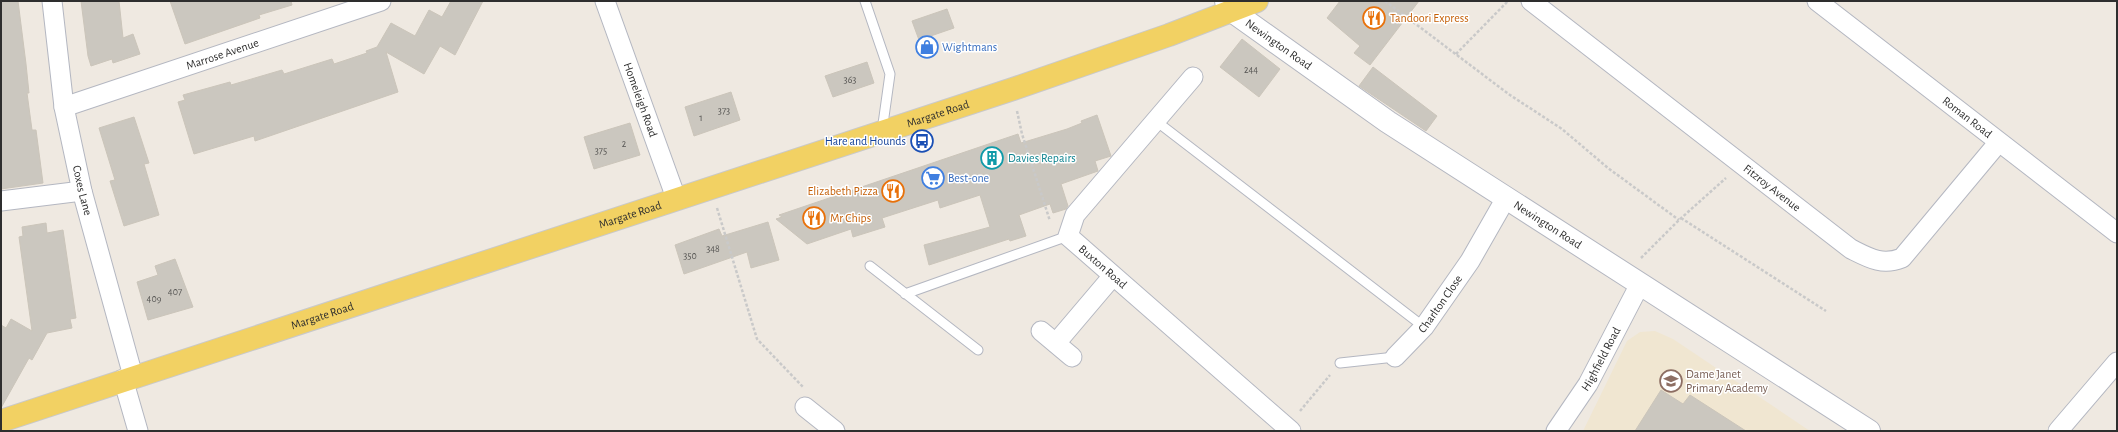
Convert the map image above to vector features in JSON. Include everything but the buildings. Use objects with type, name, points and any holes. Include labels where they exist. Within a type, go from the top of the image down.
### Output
[{"type":"main road","name":"Margate Road","points":[[1,421],[676,198],[712,188],[1013,89],[1169,35],[1229,6],[1257,1]]},
{"type":"main road","name":"Newington Road","points":[[1229,6],[1388,122],[1869,431]]},
{"type":"street","name":"Coxes Lane","points":[[52,1],[64,107],[82,191],[128,378]]},
{"type":"street","name":"Marrose Avenue","points":[[64,107],[381,1]]},
{"type":"street","name":"Homeleigh Road","points":[[605,1],[676,198]]},
{"type":"street","name":"Fitzroy Avenue","points":[[1531,1],[1851,249],[1873,260],[1891,262],[1902,258],[1998,142]]},
{"type":"street","name":"Roman Road","points":[[1817,1],[2117,233]]},
{"type":"street","name":"Buxton Road","points":[[1193,77],[1075,215],[1062,238],[1112,276],[1289,429]]},
{"type":"street","points":[[1,201],[82,191]]},
{"type":"street","name":"Charlton Close","points":[[1395,357],[1424,328],[1470,261],[1506,198]]},
{"type":"street","points":[[1056,344],[1112,276]]},
{"type":"street","name":"Highfield Road","points":[[1556,431],[1588,384],[1633,279]]},
{"type":"street","points":[[1041,331],[1072,357]]},
{"type":"street","points":[[2058,431],[2117,362]]},
{"type":"street","points":[[128,378],[138,431]]},
{"type":"street","points":[[805,407],[822,427]]},
{"type":"lane","points":[[865,1],[890,74],[882,132]]},
{"type":"lane","points":[[1156,121],[1424,328]]},
{"type":"lane","points":[[905,294],[1062,238]]},
{"type":"lane","points":[[870,266],[978,350]]},
{"type":"lane","name":"Charlton Close","points":[[1340,363],[1395,357]]},
{"type":"path","points":[[1385,1],[1510,95],[1562,129],[1608,168],[1680,219],[1826,311]]},
{"type":"path","points":[[1456,54],[1508,1]]},
{"type":"path","points":[[1013,89],[1022,134],[1062,238]]},
{"type":"path","points":[[1633,279],[1680,219],[1742,164]]},
{"type":"path","points":[[712,188],[757,339],[808,393],[805,407]]},
{"type":"path","points":[[1289,429],[1340,363]]},
{"type":"shaded area","name":"Dame Janet Primary Academy","points":[[1655,331],[1673,339],[1810,431],[1583,431],[1627,341],[1640,332]]},
{"type":"place","name":"Tandoori Express","points":[[1374,18]]},
{"type":"place","name":"Wightmans","points":[[927,47]]},
{"type":"place","name":"Hare and Hounds","points":[[922,141]]},
{"type":"place","name":"Davies Repairs","points":[[992,158]]},
{"type":"place","name":"Best-one","points":[[933,178]]},
{"type":"place","name":"Elizabeth Pizza","points":[[893,191]]},
{"type":"place","name":"Mr Chips","points":[[814,218]]},
{"type":"place","name":"Dame Janet Primary Academy","points":[[1671,381]]}]
